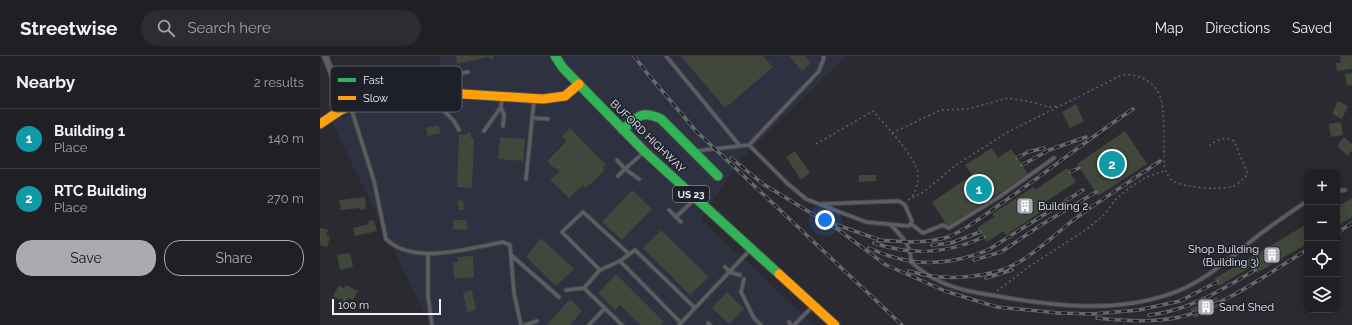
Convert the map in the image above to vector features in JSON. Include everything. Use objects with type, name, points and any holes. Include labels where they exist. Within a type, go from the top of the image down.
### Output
[{"type":"street","points":[[325,56],[330,67]]},
{"type":"street","name":"BUFORD HIGHWAY","points":[[555,56],[579,84],[644,152],[752,248],[835,325]]},
{"type":"street","points":[[462,96],[502,102],[566,96],[579,84]]},
{"type":"street","points":[[320,124],[338,112]]},
{"type":"street","points":[[622,130],[636,116],[644,113],[652,114],[661,119],[692,152],[718,176]]},
{"type":"lane","points":[[666,56],[740,146]]},
{"type":"lane","points":[[692,152],[750,145],[819,71],[824,58],[823,56]]},
{"type":"lane","points":[[462,73],[468,72]]},
{"type":"lane","points":[[526,180],[534,99]]},
{"type":"lane","points":[[502,102],[504,115],[503,126]]},
{"type":"lane","points":[[484,131],[502,102]]},
{"type":"lane","points":[[350,112],[374,181],[386,239],[391,244],[401,249],[428,254],[503,242],[510,245],[514,293],[521,325]]},
{"type":"lane","points":[[445,112],[454,120],[459,130]]},
{"type":"lane","points":[[533,118],[548,119]]},
{"type":"lane","points":[[750,145],[786,183],[806,199],[866,222],[909,226],[911,224]]},
{"type":"lane","points":[[618,176],[644,152]]},
{"type":"lane","points":[[911,224],[923,233],[943,225],[949,228],[1006,193],[1054,158]]},
{"type":"lane","points":[[617,160],[625,169],[639,179]]},
{"type":"lane","points":[[1340,191],[1344,190]]},
{"type":"lane","points":[[676,217],[696,198]]},
{"type":"lane","points":[[821,204],[899,201],[903,203],[912,221],[911,224]]},
{"type":"lane","points":[[891,224],[907,242],[911,252],[911,262],[941,282],[991,295],[1032,303],[1103,306],[1138,302],[1168,295],[1212,272],[1262,233],[1304,203]]},
{"type":"lane","points":[[669,210],[681,222]]},
{"type":"lane","points":[[600,270],[562,232],[583,212],[630,254]]},
{"type":"lane","points":[[620,262],[680,324],[752,248]]},
{"type":"lane","points":[[566,290],[584,288],[600,270],[620,262],[635,250],[695,308]]},
{"type":"lane","points":[[428,254],[428,296],[432,325]]},
{"type":"lane","points":[[511,255],[559,297]]},
{"type":"lane","points":[[725,267],[730,272],[740,275]]},
{"type":"lane","points":[[744,279],[741,292],[754,318],[761,325]]},
{"type":"lane","points":[[584,288],[622,325]]},
{"type":"lane","points":[[794,325],[814,305]]},
{"type":"lane","points":[[589,325],[605,308]]},
{"type":"lane","points":[[525,325],[537,321]]},
{"type":"path","points":[[903,203],[925,191],[956,165],[983,147],[1059,106],[1122,75],[1131,74],[1150,82],[1161,99],[1166,171],[1172,181],[1183,185],[1219,188],[1232,186],[1248,174],[1234,141],[1230,139],[1219,140],[1207,148]]},
{"type":"path","points":[[892,133],[941,110],[968,109],[1008,98],[1049,107],[1059,106]]},
{"type":"path","points":[[816,144],[873,111],[912,159],[918,173],[916,189],[912,198]]},
{"type":"path","points":[[991,295],[1027,268],[1087,229],[1105,214],[1115,200],[1128,189],[1146,177],[1166,171]]},
{"type":"shaded area","points":[[440,56],[846,56],[740,160],[701,219],[814,325],[430,325],[332,122],[354,112],[462,112],[462,66],[439,66]]},
{"type":"building","points":[[456,56],[493,56],[494,61],[488,57],[457,64]]},
{"type":"building","points":[[681,56],[763,56],[773,67],[725,108]]},
{"type":"building","points":[[789,56],[805,56],[811,63],[802,71]]},
{"type":"building","points":[[1340,56],[1352,56],[1352,69],[1337,71],[1336,63],[1341,63]]},
{"type":"building","points":[[1352,73],[1352,85],[1347,86],[1345,74]]},
{"type":"building","points":[[1338,101],[1348,106],[1342,119],[1332,114]]},
{"type":"building","points":[[1076,104],[1084,121],[1070,128],[1062,112]]},
{"type":"building","points":[[1341,122],[1343,135],[1331,137],[1329,124]]},
{"type":"building","points":[[439,125],[440,133],[428,136],[426,128]]},
{"type":"building","points":[[570,128],[606,165],[603,167],[605,170],[586,188],[583,185],[569,198],[550,180],[560,171],[547,161],[567,141],[562,136]]},
{"type":"building","points":[[1125,131],[1147,164],[1098,196],[1077,164]]},
{"type":"building","points":[[467,133],[471,133],[471,138],[474,138],[472,188],[457,187],[459,134],[467,135]]},
{"type":"building","points":[[500,137],[525,139],[523,161],[498,159]]},
{"type":"building","points":[[1344,137],[1352,144],[1352,150],[1348,156],[1337,146]]},
{"type":"building","points":[[992,148],[998,158],[1011,149],[1028,174],[948,227],[932,202],[972,175],[965,165]]},
{"type":"building","points":[[795,151],[810,173],[801,180],[786,157]]},
{"type":"building","name":"Building 2","points":[[1067,168],[1076,182],[1044,203],[1047,208],[1006,235],[1003,231],[987,242],[977,228],[994,217],[992,214],[1033,187],[1035,190]]},
{"type":"building","points":[[859,175],[876,175],[876,181],[859,182]]},
{"type":"building","points":[[632,190],[652,209],[622,240],[602,222]]},
{"type":"building","points":[[365,197],[366,209],[360,210],[360,208],[341,210],[339,200]]},
{"type":"building","points":[[1352,198],[1352,217],[1340,224],[1340,205]]},
{"type":"building","points":[[463,200],[464,210],[459,210],[457,201]]},
{"type":"building","points":[[374,220],[377,231],[355,236],[353,228],[369,224],[368,221]]},
{"type":"building","points":[[453,220],[467,220],[467,230],[453,229]]},
{"type":"building","name":"Shop Building (Building 3)","points":[[1304,226],[1304,246],[1257,273],[1252,266],[1219,286],[1214,279]]},
{"type":"building","points":[[320,228],[328,230],[326,235],[330,237],[327,247],[320,245]]},
{"type":"building","points":[[661,230],[709,277],[690,295],[643,248]]},
{"type":"building","points":[[541,238],[574,269],[556,286],[526,257]]},
{"type":"building","points":[[350,253],[353,267],[340,270],[337,255]]},
{"type":"building","points":[[473,256],[474,277],[454,279],[453,262],[458,262],[457,257]]},
{"type":"building","points":[[616,274],[664,322],[661,325],[640,325],[620,305],[615,310],[598,293]]},
{"type":"building","points":[[339,285],[344,288],[346,285],[358,291],[353,300],[348,298],[346,303],[333,296]]},
{"type":"building","points":[[472,290],[476,310],[467,312],[463,292]]},
{"type":"building","points":[[727,292],[744,309],[729,324],[712,308]]},
{"type":"building","name":"Sand Shed","points":[[1217,297],[1221,306],[1209,311],[1211,315],[1207,317],[1205,313],[1194,318],[1190,309]]},
{"type":"building","points":[[570,299],[582,311],[570,325],[547,325]]},
{"type":"railway","points":[[634,56],[696,131],[902,325]]},
{"type":"railway","points":[[878,240],[922,242],[948,237],[961,231],[1133,109]]},
{"type":"railway","points":[[1022,165],[1049,150],[1086,137]]},
{"type":"railway","points":[[1017,158],[1028,152],[1044,148]]},
{"type":"railway","points":[[731,158],[763,184],[836,228],[886,265],[945,291],[997,307],[1059,313],[1093,314],[1139,310],[1180,301],[1217,282]]},
{"type":"railway","points":[[909,271],[937,277],[968,277],[998,271],[1012,266],[1024,259],[1083,213],[1160,161]]},
{"type":"railway","points":[[1070,172],[1079,168]]},
{"type":"railway","points":[[869,248],[899,259],[914,261],[943,262],[973,256],[988,250],[1083,190]]},
{"type":"railway","points":[[974,260],[1001,252],[1041,225],[1096,192]]},
{"type":"railway","points":[[1340,231],[1352,223]]},
{"type":"railway","points":[[837,225],[883,241]]},
{"type":"railway","points":[[932,245],[951,243],[980,232]]},
{"type":"railway","points":[[874,243],[902,250],[929,251],[957,247],[984,237]]},
{"type":"railway","points":[[1097,318],[1128,321],[1149,321],[1170,319],[1196,312],[1228,298],[1304,252]]},
{"type":"railway","points":[[986,278],[1012,270]]},
{"type":"railway","points":[[1149,315],[1164,313],[1191,304],[1217,292],[1255,270]]},
{"type":"traffic: fast","points":[[555,56],[563,68],[644,151],[779,274]]},
{"type":"traffic: fast","points":[[623,130],[632,121],[640,116],[649,115],[661,119],[718,176]]},
{"type":"traffic: slow","points":[[462,94],[543,99],[565,96],[579,84]]},
{"type":"traffic: slow","points":[[320,124],[338,112]]},
{"type":"traffic: slow","points":[[779,274],[835,325]]},
{"type":"place","name":"RTC Building","points":[[1112,164]]},
{"type":"place","name":"Building 1","points":[[979,189]]},
{"type":"place","name":"Building 2","points":[[1025,206]]},
{"type":"place","name":"Shop Building (Building 3)","points":[[1272,255]]},
{"type":"place","name":"Sand Shed","points":[[1206,307]]}]
